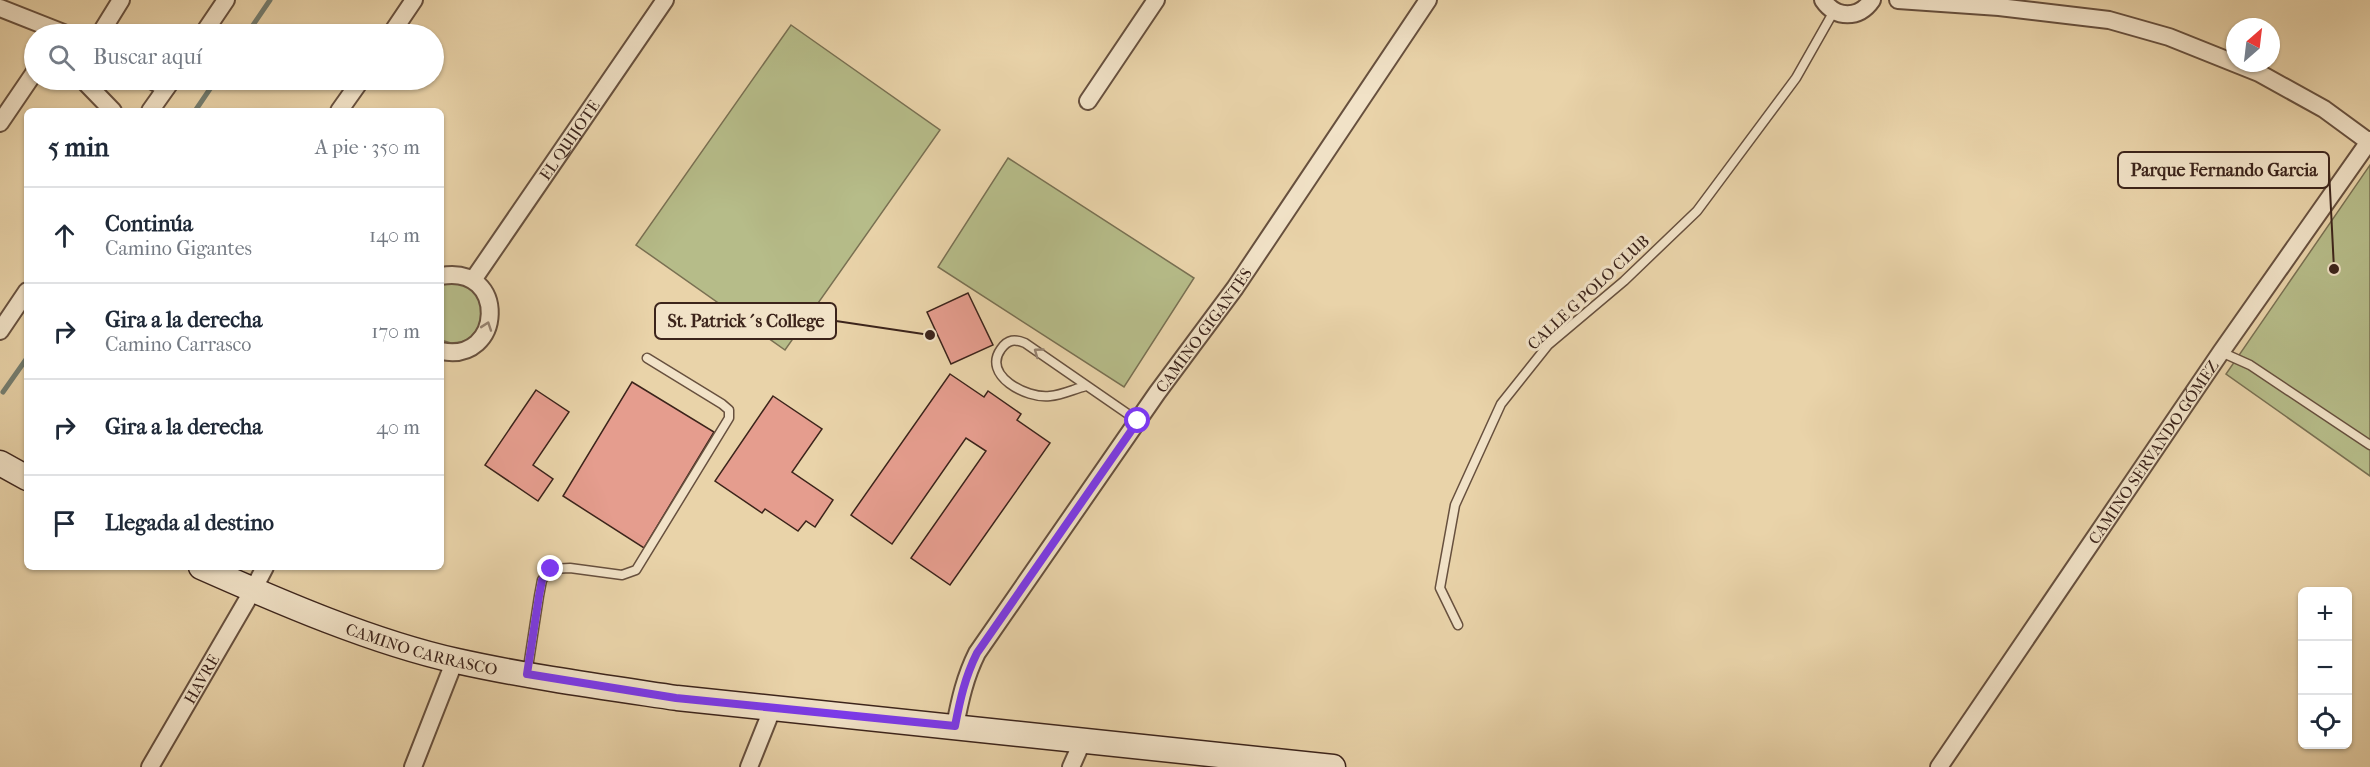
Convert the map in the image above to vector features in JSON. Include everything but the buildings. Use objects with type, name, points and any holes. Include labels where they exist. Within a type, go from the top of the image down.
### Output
[{"type":"main road","points":[[0,463],[24,476]]},
{"type":"main road","name":"CAMINO CARRASCO","points":[[208,570],[352,628],[455,660],[527,674],[676,698],[1334,767]]},
{"type":"street","points":[[106,24],[121,0]]},
{"type":"street","points":[[210,24],[226,0]]},
{"type":"street","points":[[398,24],[414,0]]},
{"type":"street","name":"EL QUIJOTE","points":[[473,280],[665,0]]},
{"type":"street","points":[[1088,101],[1156,0]]},
{"type":"street","name":"CAMINO GIGANTES","points":[[955,726],[962,690],[977,653],[1138,421],[1235,288],[1428,0]]},
{"type":"street","points":[[1829,6],[1842,15],[1858,13],[1872,0]]},
{"type":"street","points":[[1898,0],[1999,7],[2109,20],[2169,37],[2259,73],[2325,109],[2369,141]]},
{"type":"street","points":[[0,8],[42,24]]},
{"type":"street","points":[[27,18],[32,24]]},
{"type":"street","points":[[0,123],[24,88]]},
{"type":"street","points":[[93,90],[110,108]]},
{"type":"street","points":[[152,108],[165,90]]},
{"type":"street","points":[[341,108],[353,90]]},
{"type":"street","name":"CAMINO SERVANDO GÓMEZ","points":[[1939,767],[2369,141]]},
{"type":"street","points":[[444,275],[466,276],[473,280],[487,297],[491,309],[490,323],[484,335],[475,345],[463,351],[444,351]]},
{"type":"street","points":[[0,331],[24,295]]},
{"type":"street","points":[[253,590],[263,570]]},
{"type":"street","name":"HAVRE","points":[[150,767],[253,590]]},
{"type":"street","points":[[413,767],[455,660]]},
{"type":"street","points":[[749,767],[773,707]]},
{"type":"street","points":[[1071,767],[1083,740]]},
{"type":"lane","name":"CALLE G POLO CLUB","points":[[1458,625],[1440,588],[1455,505],[1501,404],[1548,345],[1624,281],[1697,211],[1796,78],[1829,6]]},
{"type":"lane","points":[[1086,386],[1050,396],[1037,396],[1022,391],[1004,379],[994,363],[995,356],[1004,344],[1010,341],[1017,340],[1025,343],[1138,421]]},
{"type":"lane","points":[[2222,352],[2259,371],[2370,445]]},
{"type":"lane","points":[[527,674],[542,580],[551,569],[570,568],[622,575],[636,570],[729,418],[729,410],[722,404],[648,358]]},
{"type":"green space","points":[[791,25],[940,130],[785,350],[636,245]]},
{"type":"green space","points":[[1008,158],[1194,278],[1124,387],[938,267]]},
{"type":"green space","points":[[2370,165],[2370,476],[2226,374]]},
{"type":"green space","points":[[444,283],[466,284],[481,299],[483,320],[472,337],[462,342],[444,341]]},
{"type":"waterway","points":[[254,24],[270,0]]},
{"type":"waterway","points":[[197,108],[209,90]]},
{"type":"waterway","points":[[3,392],[24,362]]},
{"type":"place","name":"Parque Fernando Garcia","points":[[2334,269]]},
{"type":"place","name":"St. Patrick´s College","points":[[930,335]]},
{"type":"route","points":[[551,569],[542,580],[527,674],[676,698],[955,726],[962,690],[977,653],[1138,421]]}]
